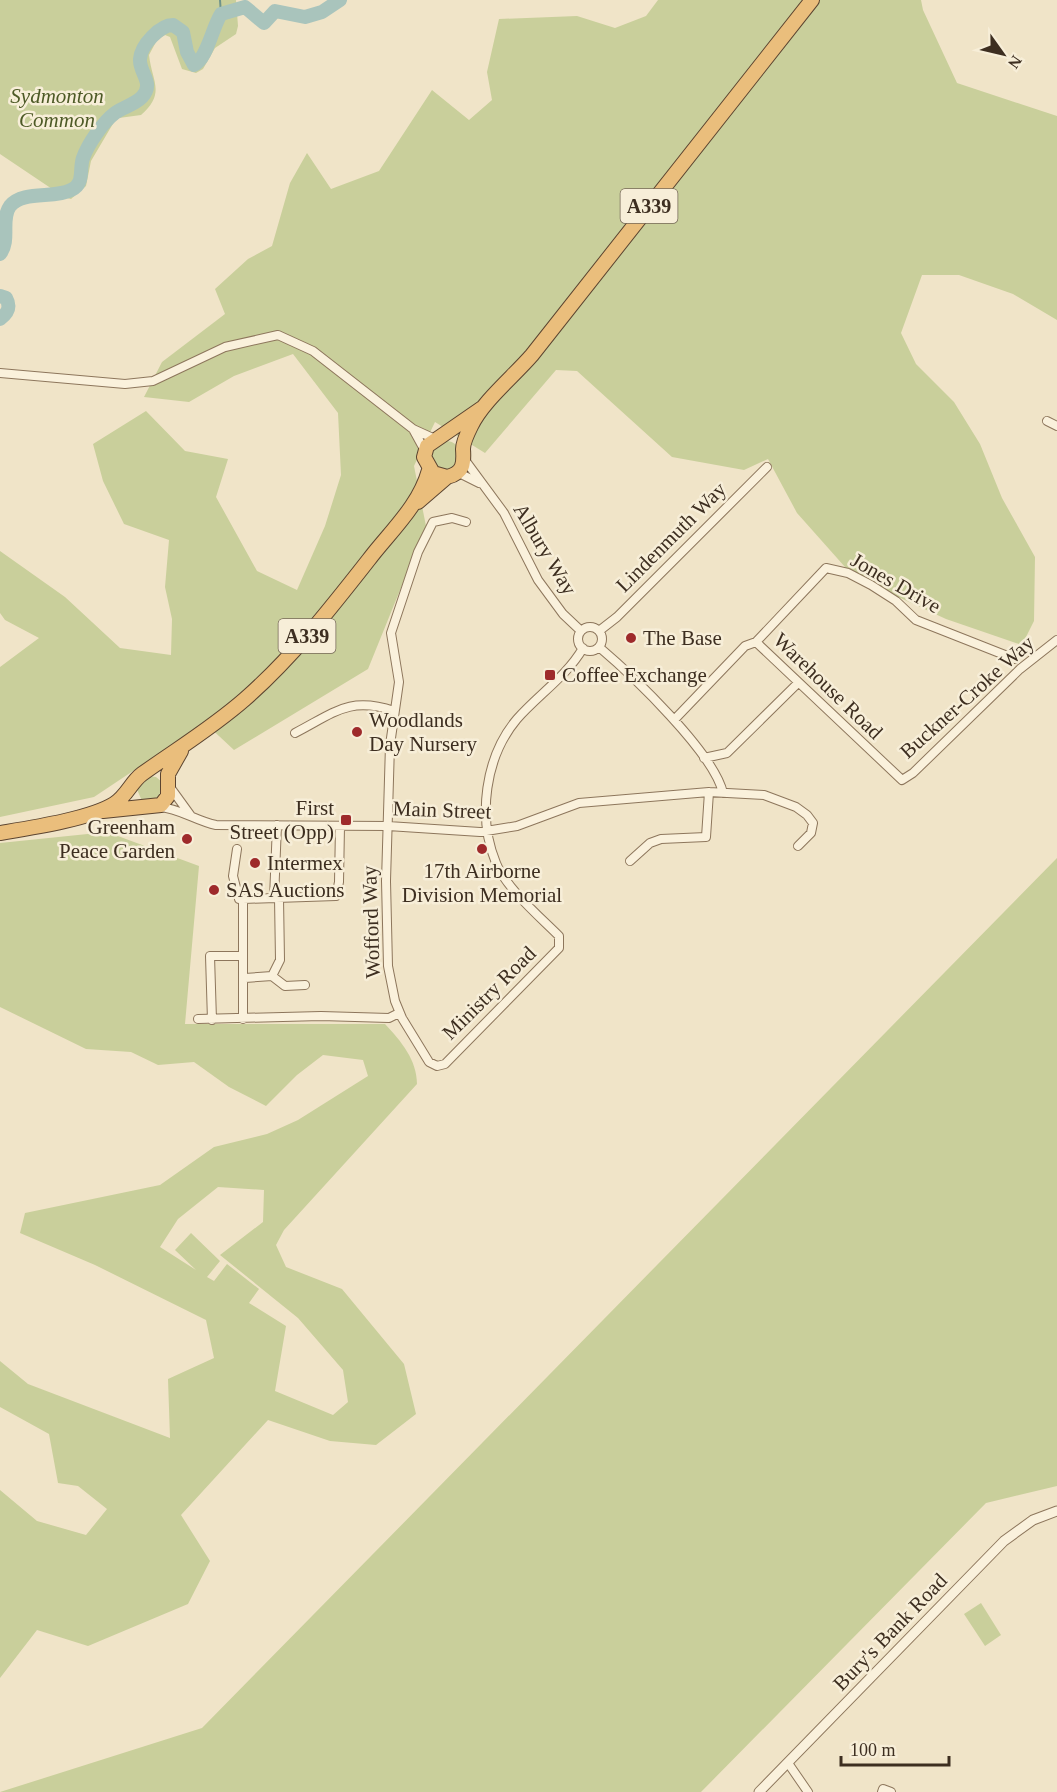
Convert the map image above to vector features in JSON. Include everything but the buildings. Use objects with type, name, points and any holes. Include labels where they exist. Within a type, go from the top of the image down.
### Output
[{"type":"highway","name":"A339","points":[[464,453],[470,427],[482,408],[532,355],[812,0]]},
{"type":"highway","name":"A339","points":[[439,437],[482,408]]},
{"type":"highway","points":[[439,437],[454,438],[464,453],[452,475],[437,476],[429,470],[424,457],[425,451],[439,437]]},
{"type":"highway","name":"A339","points":[[142,774],[184,747],[243,700],[291,653],[411,507],[421,493],[429,470]]},
{"type":"highway","name":"A339","points":[[411,507],[452,475]]},
{"type":"highway","name":"A339","points":[[168,783],[171,767],[184,747]]},
{"type":"highway","points":[[0,833],[96,812],[153,807],[165,801],[168,783],[154,772],[142,774],[114,804],[96,812]]},
{"type":"highway","points":[[133,786],[135,799],[139,804],[153,807]]},
{"type":"street","points":[[2,373],[125,384],[153,381],[225,347],[278,335],[313,351],[412,429],[425,451]]},
{"type":"street","points":[[1047,421],[1057,426]]},
{"type":"street","points":[[412,429],[439,437]]},
{"type":"street","name":"Albury Way","points":[[464,453],[481,483],[504,513],[538,580],[563,614],[581,631]]},
{"type":"street","name":"Lindenmuth Way","points":[[599,631],[617,617],[767,467]]},
{"type":"street","name":"Albury Way","points":[[452,475],[481,483]]},
{"type":"street","name":"Wofford Way","points":[[445,1064],[436,1066],[429,1062],[399,1013],[392,987],[386,933],[388,772],[399,682],[391,633],[418,552],[433,522],[452,518],[466,522]]},
{"type":"street","name":"Jones Drive","points":[[674,720],[745,646],[756,642],[826,568],[848,573],[889,596],[916,620],[1014,660]]},
{"type":"street","points":[[592,627],[599,631],[602,637],[599,647],[593,651],[583,648],[579,642],[581,631],[592,627]]},
{"type":"street","name":"Buckner-Croke Way","points":[[902,780],[913,773],[1020,669],[1057,640]]},
{"type":"street","name":"Warehouse Road","points":[[756,642],[902,780]]},
{"type":"street","points":[[599,647],[674,720],[704,758],[718,780],[723,793]]},
{"type":"street","points":[[488,831],[486,811],[488,781],[499,747],[518,719],[583,648]]},
{"type":"street","points":[[704,758],[727,753],[798,683]]},
{"type":"street","points":[[295,733],[346,706],[358,703],[394,711]]},
{"type":"street","points":[[168,783],[192,818]]},
{"type":"street","points":[[630,861],[650,843],[661,839],[706,837],[709,792]]},
{"type":"street","name":"Main Street","points":[[153,807],[172,809],[216,825],[388,826],[456,832],[488,831],[517,826],[579,803],[709,792],[764,795],[796,807],[813,823],[811,833],[798,846]]},
{"type":"street","points":[[272,976],[280,960],[277,825]]},
{"type":"street","points":[[237,849],[233,876],[238,899],[336,896],[339,882],[340,826]]},
{"type":"street","name":"Ministry Road","points":[[445,1064],[559,948],[559,936],[503,875],[496,863],[488,831]]},
{"type":"street","points":[[243,899],[243,1019]]},
{"type":"street","points":[[212,1020],[210,956],[243,956]]},
{"type":"street","points":[[244,978],[272,976],[285,986],[305,985]]},
{"type":"street","points":[[198,1020],[321,1016],[389,1018],[399,1013]]},
{"type":"street","name":"Bury's Bank Road","points":[[759,1792],[1004,1541],[1033,1520],[1057,1511]]},
{"type":"street","points":[[788,1763],[808,1792]]},
{"type":"street","points":[[882,1792],[883,1789],[891,1792]]},
{"type":"green space","name":"Sydmonton Common","points":[[0,0],[236,0],[238,26],[236,34],[215,48],[203,69],[196,73],[182,69],[170,37],[165,35],[157,40],[149,55],[156,87],[153,100],[141,115],[119,118],[114,122],[91,161],[86,186],[71,199],[64,197],[0,154]]},
{"type":"green space","points":[[658,0],[921,0],[923,10],[957,83],[1057,116],[1057,320],[1013,294],[959,275],[922,275],[901,333],[916,364],[954,402],[980,444],[1002,498],[1035,557],[1034,621],[1022,645],[946,619],[853,576],[797,513],[768,459],[744,470],[672,457],[577,371],[556,370],[485,453],[435,422],[414,466],[426,526],[368,669],[234,750],[205,723],[94,797],[0,817],[0,667],[39,638],[5,620],[0,613],[0,551],[65,597],[120,648],[171,655],[172,619],[165,587],[169,540],[124,524],[103,481],[93,444],[146,411],[185,451],[228,459],[216,497],[257,571],[297,590],[325,526],[341,475],[338,413],[293,354],[234,376],[189,402],[144,397],[162,362],[225,314],[215,289],[248,259],[272,246],[290,183],[307,153],[331,189],[379,171],[432,90],[469,120],[492,100],[487,72],[499,19],[577,16],[615,28],[646,16]]},
{"type":"green space","points":[[446,441],[457,445],[461,456],[457,467],[446,471],[435,467],[431,456],[435,445]]},
{"type":"green space","points":[[147,776],[156,777],[162,782],[161,799],[142,801],[136,787]]},
{"type":"green space","points":[[107,832],[199,866],[185,1024],[385,1024],[411,1059],[417,1084],[284,1230],[276,1245],[286,1267],[342,1289],[404,1364],[416,1414],[376,1445],[330,1441],[268,1420],[181,1515],[210,1561],[188,1604],[88,1646],[37,1630],[0,1678],[0,1490],[37,1521],[86,1535],[107,1509],[78,1486],[58,1483],[49,1434],[0,1407],[0,1361],[28,1384],[170,1438],[168,1379],[214,1358],[206,1320],[95,1265],[20,1233],[25,1213],[160,1185],[214,1147],[267,1134],[298,1120],[368,1076],[363,1060],[323,1055],[297,1075],[266,1106],[229,1087],[194,1062],[158,1065],[131,1052],[86,1049],[0,1007],[0,843]],"holes":[[[218,1187],[264,1190],[263,1222],[220,1255],[298,1318],[343,1370],[348,1402],[333,1415],[275,1391],[286,1326],[249,1303],[259,1289],[227,1264],[214,1281],[207,1277],[220,1261],[191,1233],[175,1250],[196,1270],[160,1247],[178,1219]]]},
{"type":"green space","points":[[1057,858],[1057,1486],[986,1503],[701,1792],[0,1792],[202,1728]]},
{"type":"green space","points":[[981,1603],[1001,1635],[985,1646],[964,1614]]},
{"type":"waterway","points":[[220,0],[221,14]]},
{"type":"waterway","points":[[0,254],[5,243],[6,217],[10,206],[23,198],[64,193],[75,187],[80,180],[83,158],[96,134],[115,113],[139,100],[146,92],[147,83],[140,64],[141,54],[147,42],[162,28],[173,25],[183,32],[187,52],[194,65],[199,62],[206,50],[221,14],[245,7],[264,23],[275,11],[305,17],[322,12],[340,0]]},
{"type":"waterway","points":[[0,296],[8,301],[7,312],[0,319]]},
{"type":"place","name":"The Base","points":[[631,638]]},
{"type":"place","name":"Coffee Exchange","points":[[550,675]]},
{"type":"place","name":"Woodlands Day Nursery","points":[[357,732]]},
{"type":"place","name":"First Street (Opp)","points":[[346,820]]},
{"type":"place","name":"Greenham Peace Garden","points":[[187,839]]},
{"type":"place","name":"17th Airborne Division Memorial","points":[[482,849]]},
{"type":"place","name":"Intermex","points":[[255,863]]},
{"type":"place","name":"SAS Auctions","points":[[214,890]]}]
